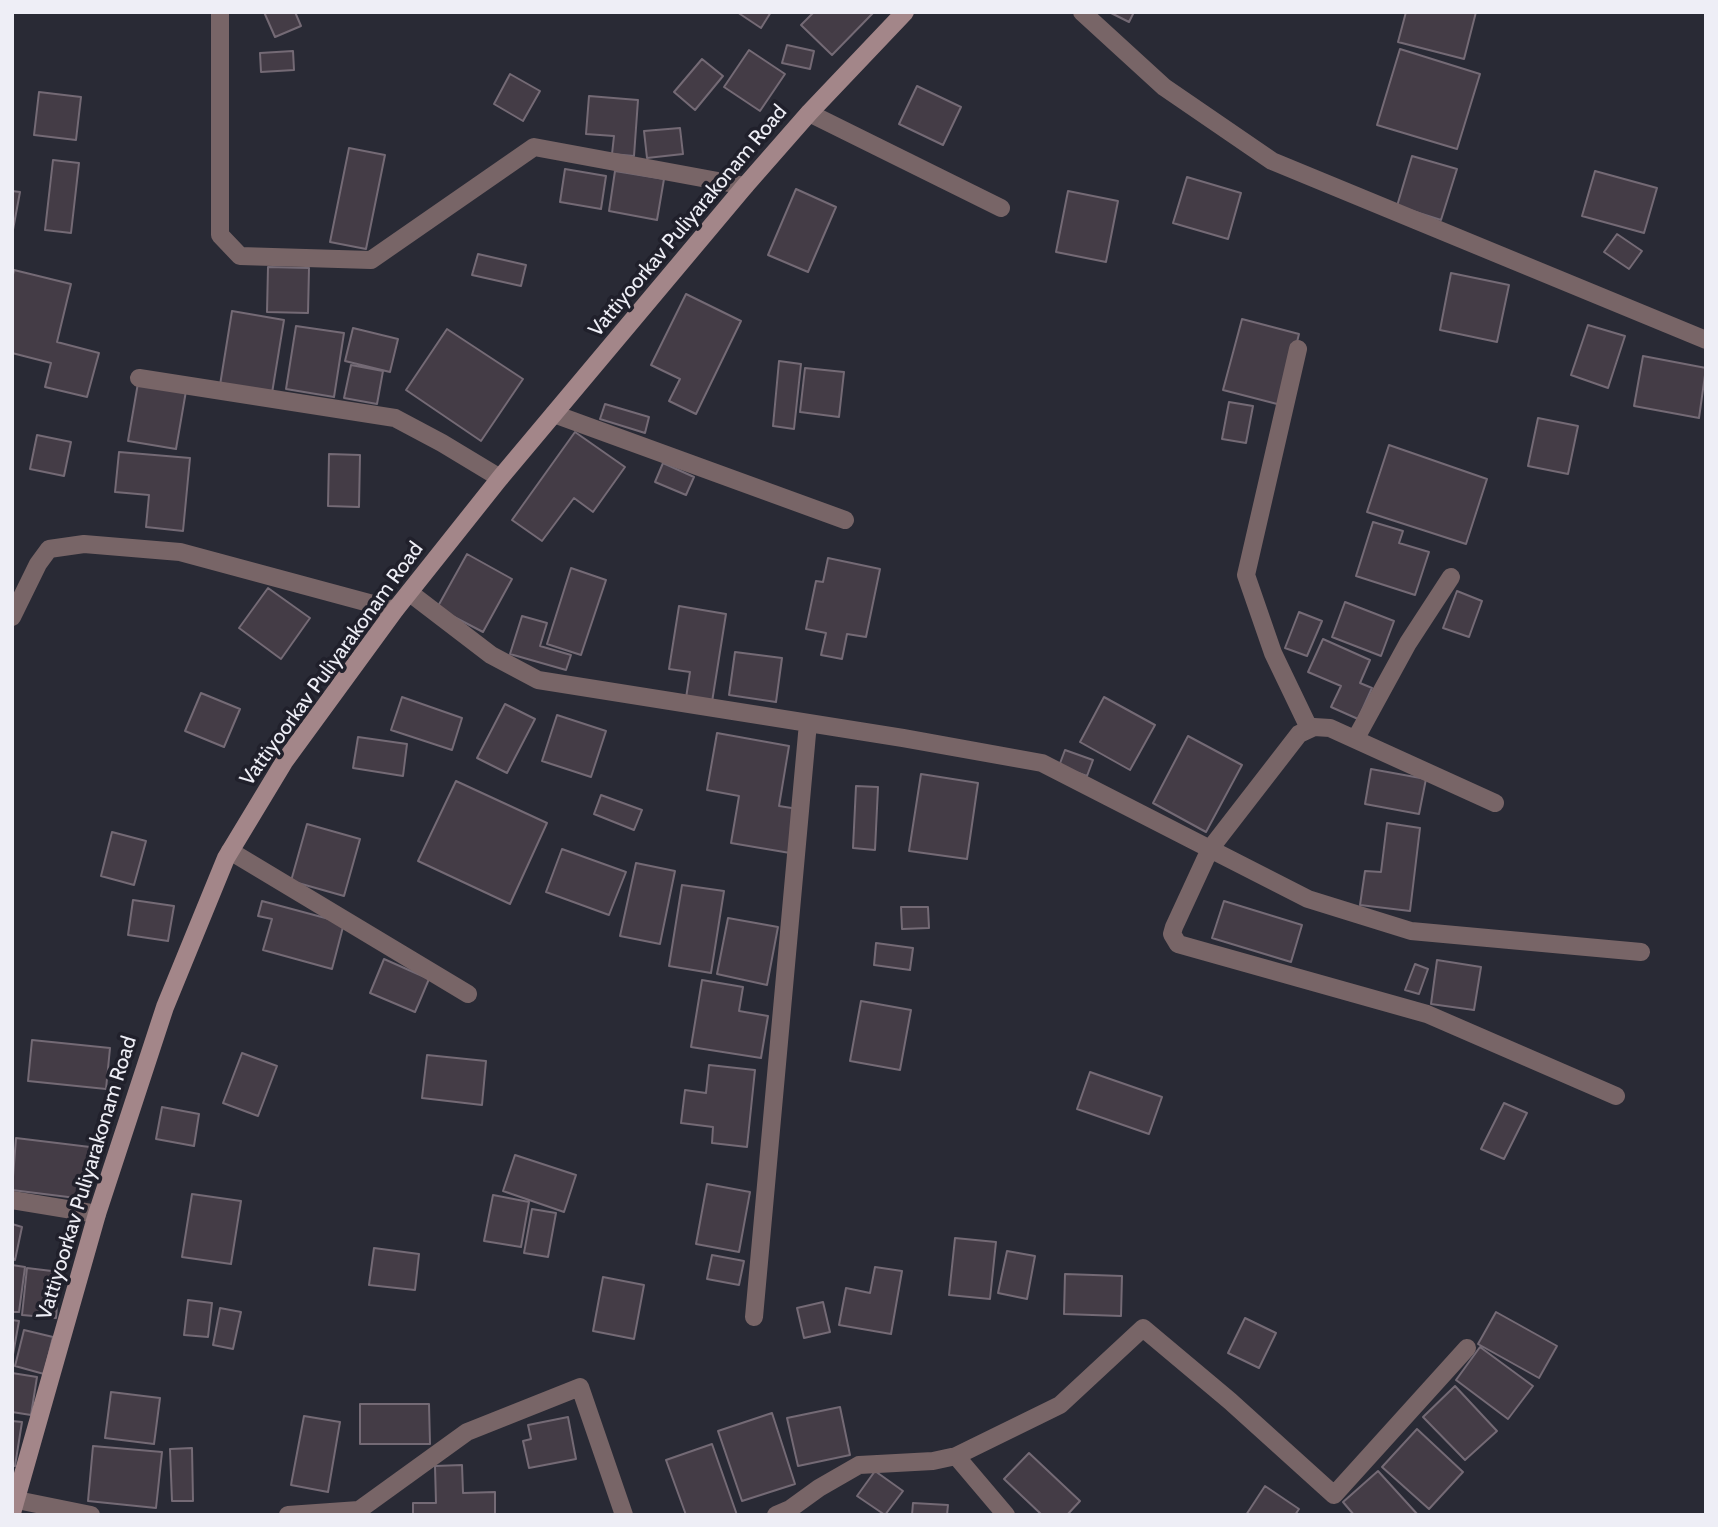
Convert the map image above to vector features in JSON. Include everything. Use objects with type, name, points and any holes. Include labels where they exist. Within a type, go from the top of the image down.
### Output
[{"type":"main road","name":"Vattiyoorkav Puliyarakonam Road","points":[[15,1507],[97,1214],[165,1007],[230,851],[284,762],[395,610],[500,478],[745,186],[905,12]]},
{"type":"street","points":[[220,12],[220,235],[240,256],[371,260],[534,147],[745,186]]},
{"type":"street","points":[[1082,12],[1164,88],[1272,161],[1706,340]]},
{"type":"street","points":[[810,113],[1001,208]]},
{"type":"street","points":[[1298,349],[1246,575],[1273,653],[1309,728]]},
{"type":"street","points":[[139,377],[395,418],[500,478]]},
{"type":"street","points":[[554,414],[845,520]]},
{"type":"street","points":[[12,617],[37,564],[49,549],[84,544],[180,552],[395,610]]},
{"type":"street","points":[[1356,738],[1408,643],[1451,577]]},
{"type":"street","points":[[410,593],[491,655],[538,680],[1001,754],[1042,763],[1308,899],[1411,931],[1641,953]]},
{"type":"street","points":[[754,1317],[808,723]]},
{"type":"street","points":[[1495,803],[1356,738],[1330,728],[1309,728],[1299,734],[1210,849],[1172,934],[1178,944],[1427,1014],[1616,1096]]},
{"type":"street","points":[[230,851],[468,995]]},
{"type":"street","points":[[12,1200],[97,1214]]},
{"type":"street","points":[[776,1515],[859,1465],[933,1461],[956,1456],[1060,1405],[1143,1328],[1230,1401],[1334,1495],[1467,1348]]},
{"type":"street","points":[[288,1515],[362,1512],[467,1432],[580,1387],[624,1515]]},
{"type":"street","points":[[956,1456],[1006,1515]]},
{"type":"street","points":[[15,1507],[91,1515]]},
{"type":"building","points":[[264,12],[295,12],[301,26],[275,37]]},
{"type":"building","points":[[737,12],[771,12],[761,28]]},
{"type":"building","points":[[814,12],[874,12],[832,55],[801,25]]},
{"type":"building","points":[[1109,12],[1134,12],[1129,22]]},
{"type":"building","points":[[1406,12],[1476,12],[1464,59],[1398,42]]},
{"type":"building","points":[[787,45],[814,51],[810,69],[782,63]]},
{"type":"building","points":[[1400,49],[1480,74],[1457,149],[1377,125]]},
{"type":"building","points":[[749,50],[785,74],[760,111],[724,87]]},
{"type":"building","points":[[293,51],[294,70],[261,72],[260,53]]},
{"type":"building","points":[[702,59],[723,76],[695,110],[674,92]]},
{"type":"building","points":[[510,74],[540,91],[523,121],[494,104]]},
{"type":"building","points":[[917,86],[961,107],[943,145],[899,124]]},
{"type":"building","points":[[39,92],[81,97],[76,140],[34,135]]},
{"type":"building","points":[[589,96],[638,100],[634,156],[612,154],[614,136],[586,134]]},
{"type":"building","points":[[680,128],[683,154],[647,158],[644,131]]},
{"type":"building","points":[[349,148],[385,155],[366,249],[330,242]]},
{"type":"building","points":[[1412,156],[1457,169],[1441,220],[1397,206]]},
{"type":"building","points":[[53,160],[79,163],[71,233],[45,230]]},
{"type":"building","points":[[565,169],[606,176],[601,209],[560,202]]},
{"type":"building","points":[[615,171],[664,179],[657,220],[609,211]]},
{"type":"building","points":[[1595,171],[1657,188],[1644,233],[1582,216]]},
{"type":"building","points":[[1187,177],[1241,193],[1228,239],[1173,223]]},
{"type":"building","points":[[796,189],[836,207],[808,272],[768,255]]},
{"type":"building","points":[[12,191],[20,192],[12,235]]},
{"type":"building","points":[[1068,191],[1118,201],[1106,262],[1056,252]]},
{"type":"building","points":[[1617,234],[1642,251],[1629,269],[1604,252]]},
{"type":"building","points":[[478,254],[526,265],[521,286],[472,275]]},
{"type":"building","points":[[268,267],[309,268],[308,313],[267,312]]},
{"type":"building","points":[[14,270],[71,284],[57,342],[99,353],[87,397],[45,387],[51,363],[12,353]]},
{"type":"building","points":[[1451,273],[1509,285],[1497,342],[1440,330]]},
{"type":"building","points":[[686,294],[741,321],[696,414],[669,401],[680,379],[651,365]]},
{"type":"building","points":[[232,311],[284,320],[272,393],[220,385]]},
{"type":"building","points":[[1242,319],[1299,334],[1281,405],[1223,390]]},
{"type":"building","points":[[1588,325],[1625,336],[1608,388],[1571,375]]},
{"type":"building","points":[[296,326],[344,333],[334,397],[286,389]]},
{"type":"building","points":[[353,328],[398,339],[390,372],[345,361]]},
{"type":"building","points":[[447,329],[523,379],[481,441],[406,390]]},
{"type":"building","points":[[1643,356],[1706,368],[1699,418],[1634,406]]},
{"type":"building","points":[[779,361],[801,364],[794,429],[773,426]]},
{"type":"building","points":[[351,365],[383,371],[377,404],[344,398]]},
{"type":"building","points":[[805,368],[844,372],[839,417],[800,412]]},
{"type":"building","points":[[138,383],[186,391],[176,449],[128,441]]},
{"type":"building","points":[[1229,402],[1253,406],[1246,443],[1222,439]]},
{"type":"building","points":[[605,404],[649,417],[645,433],[600,419]]},
{"type":"building","points":[[1538,418],[1578,426],[1568,474],[1528,466]]},
{"type":"building","points":[[575,432],[625,467],[593,512],[574,498],[542,541],[512,520]]},
{"type":"building","points":[[37,435],[71,442],[64,476],[30,469]]},
{"type":"building","points":[[1389,445],[1487,479],[1466,544],[1367,512]]},
{"type":"building","points":[[119,452],[190,458],[183,531],[146,527],[149,495],[115,492]]},
{"type":"building","points":[[329,454],[360,455],[359,507],[328,506]]},
{"type":"building","points":[[663,463],[694,477],[686,495],[655,482]]},
{"type":"building","points":[[1373,522],[1403,531],[1399,543],[1429,552],[1415,595],[1356,576]]},
{"type":"building","points":[[467,554],[512,579],[483,632],[437,608]]},
{"type":"building","points":[[828,558],[880,569],[866,637],[847,634],[842,659],[821,655],[826,633],[806,629],[816,581],[823,582]]},
{"type":"building","points":[[571,568],[606,580],[581,655],[547,644]]},
{"type":"building","points":[[268,588],[310,618],[281,659],[239,628]]},
{"type":"building","points":[[1457,591],[1482,601],[1469,637],[1443,628]]},
{"type":"building","points":[[1345,602],[1394,621],[1381,656],[1332,637]]},
{"type":"building","points":[[679,606],[726,614],[712,702],[686,698],[690,672],[669,669]]},
{"type":"building","points":[[1299,612],[1322,621],[1307,656],[1285,648]]},
{"type":"building","points":[[522,616],[547,623],[540,646],[571,655],[566,670],[510,654]]},
{"type":"building","points":[[1323,639],[1370,660],[1360,683],[1372,688],[1358,719],[1331,707],[1341,686],[1308,672]]},
{"type":"building","points":[[735,652],[782,658],[776,702],[729,695]]},
{"type":"building","points":[[201,693],[240,709],[224,747],[185,731]]},
{"type":"building","points":[[402,697],[462,718],[452,750],[391,730]]},
{"type":"building","points":[[1104,697],[1155,725],[1130,770],[1080,742]]},
{"type":"building","points":[[505,704],[535,719],[507,773],[477,758]]},
{"type":"building","points":[[557,715],[606,731],[591,777],[542,761]]},
{"type":"building","points":[[717,733],[789,746],[779,806],[798,809],[790,853],[731,843],[739,796],[707,790]]},
{"type":"building","points":[[1188,736],[1242,765],[1206,832],[1153,803]]},
{"type":"building","points":[[358,737],[407,744],[403,776],[353,768]]},
{"type":"building","points":[[1065,750],[1093,760],[1087,776],[1059,766]]},
{"type":"building","points":[[1371,769],[1426,779],[1419,814],[1365,804]]},
{"type":"building","points":[[921,774],[978,783],[967,859],[909,851]]},
{"type":"building","points":[[456,781],[547,823],[510,904],[418,861]]},
{"type":"building","points":[[856,786],[878,787],[875,850],[853,848]]},
{"type":"building","points":[[601,795],[642,810],[634,830],[594,814]]},
{"type":"building","points":[[1387,823],[1420,828],[1410,911],[1360,905],[1365,871],[1381,872]]},
{"type":"building","points":[[307,824],[360,839],[344,896],[291,881]]},
{"type":"building","points":[[112,832],[146,841],[134,885],[101,876]]},
{"type":"building","points":[[562,849],[626,872],[609,915],[546,892]]},
{"type":"building","points":[[636,863],[675,871],[660,944],[620,936]]},
{"type":"building","points":[[682,885],[724,891],[711,973],[669,966]]},
{"type":"building","points":[[133,900],[174,906],[168,941],[128,935]]},
{"type":"building","points":[[262,901],[344,923],[332,969],[263,950],[272,919],[258,916]]},
{"type":"building","points":[[1224,901],[1302,925],[1291,962],[1212,938]]},
{"type":"building","points":[[901,907],[928,907],[929,928],[902,929]]},
{"type":"building","points":[[728,918],[778,927],[767,985],[717,974]]},
{"type":"building","points":[[876,943],[913,948],[910,970],[874,965]]},
{"type":"building","points":[[384,959],[429,979],[415,1012],[370,993]]},
{"type":"building","points":[[1437,960],[1481,967],[1474,1010],[1431,1004]]},
{"type":"building","points":[[1415,964],[1428,969],[1419,994],[1405,990]]},
{"type":"building","points":[[702,980],[743,987],[739,1011],[768,1016],[761,1058],[691,1047]]},
{"type":"building","points":[[861,1001],[911,1010],[900,1070],[850,1061]]},
{"type":"building","points":[[32,1040],[110,1048],[106,1089],[28,1081]]},
{"type":"building","points":[[242,1053],[277,1066],[258,1116],[223,1103]]},
{"type":"building","points":[[427,1055],[486,1061],[482,1105],[422,1098]]},
{"type":"building","points":[[709,1065],[755,1070],[747,1147],[712,1143],[713,1127],[681,1123],[685,1090],[706,1093]]},
{"type":"building","points":[[1090,1072],[1162,1097],[1149,1134],[1077,1109]]},
{"type":"building","points":[[1504,1103],[1527,1113],[1504,1159],[1481,1149]]},
{"type":"building","points":[[162,1107],[199,1114],[194,1146],[156,1139]]},
{"type":"building","points":[[16,1138],[90,1147],[84,1199],[12,1190]]},
{"type":"building","points":[[515,1155],[576,1175],[564,1212],[503,1191]]},
{"type":"building","points":[[707,1184],[750,1192],[739,1252],[696,1244]]},
{"type":"building","points":[[192,1194],[241,1201],[231,1264],[182,1257]]},
{"type":"building","points":[[493,1195],[529,1202],[521,1247],[484,1241]]},
{"type":"building","points":[[532,1209],[556,1213],[548,1257],[524,1253]]},
{"type":"building","points":[[12,1224],[22,1227],[15,1260],[12,1259]]},
{"type":"building","points":[[955,1238],[996,1242],[990,1299],[949,1295]]},
{"type":"building","points":[[374,1248],[419,1254],[415,1290],[369,1285]]},
{"type":"building","points":[[1007,1251],[1035,1256],[1027,1299],[998,1293]]},
{"type":"building","points":[[712,1255],[744,1261],[739,1285],[707,1279]]},
{"type":"building","points":[[12,1265],[25,1267],[19,1312],[12,1312]]},
{"type":"building","points":[[875,1267],[902,1271],[891,1334],[839,1325],[846,1288],[870,1293]]},
{"type":"building","points":[[27,1268],[60,1272],[56,1318],[22,1315]]},
{"type":"building","points":[[1065,1274],[1122,1276],[1121,1316],[1064,1314]]},
{"type":"building","points":[[603,1277],[644,1285],[634,1339],[593,1331]]},
{"type":"building","points":[[188,1300],[212,1303],[208,1337],[184,1335]]},
{"type":"building","points":[[823,1302],[830,1332],[804,1338],[797,1308]]},
{"type":"building","points":[[220,1308],[241,1312],[233,1349],[213,1345]]},
{"type":"building","points":[[1496,1312],[1557,1346],[1539,1378],[1478,1344]]},
{"type":"building","points":[[1245,1318],[1276,1333],[1259,1368],[1228,1353]]},
{"type":"building","points":[[12,1320],[19,1321],[12,1360]]},
{"type":"building","points":[[24,1330],[53,1337],[44,1374],[15,1366]]},
{"type":"building","points":[[1480,1347],[1533,1386],[1508,1419],[1456,1380]]},
{"type":"building","points":[[12,1373],[37,1377],[31,1415],[12,1412]]},
{"type":"building","points":[[1455,1386],[1497,1431],[1465,1460],[1423,1417]]},
{"type":"building","points":[[111,1392],[160,1398],[154,1444],[105,1438]]},
{"type":"building","points":[[360,1404],[429,1404],[430,1444],[360,1444]]},
{"type":"building","points":[[840,1407],[850,1455],[798,1466],[787,1418]]},
{"type":"building","points":[[772,1413],[795,1484],[742,1501],[718,1431]]},
{"type":"building","points":[[304,1416],[340,1422],[328,1492],[291,1485]]},
{"type":"building","points":[[568,1417],[576,1459],[529,1468],[523,1441],[531,1439],[528,1425]]},
{"type":"building","points":[[12,1421],[22,1422],[15,1466],[12,1466]]},
{"type":"building","points":[[1417,1429],[1463,1472],[1429,1509],[1382,1467]]},
{"type":"building","points":[[712,1444],[737,1515],[686,1515],[666,1460]]},
{"type":"building","points":[[93,1446],[162,1452],[156,1508],[88,1501]]},
{"type":"building","points":[[192,1448],[193,1501],[172,1501],[170,1449]]},
{"type":"building","points":[[1029,1453],[1080,1501],[1067,1515],[1042,1515],[1004,1479]]},
{"type":"building","points":[[462,1465],[463,1493],[495,1492],[495,1515],[413,1515],[413,1503],[436,1503],[435,1466]]},
{"type":"building","points":[[875,1471],[903,1491],[885,1515],[857,1496]]},
{"type":"building","points":[[1378,1471],[1418,1515],[1354,1515],[1343,1502]]},
{"type":"building","points":[[1265,1486],[1299,1509],[1295,1515],[1246,1515]]},
{"type":"building","points":[[913,1503],[948,1505],[947,1515],[912,1515]]}]
